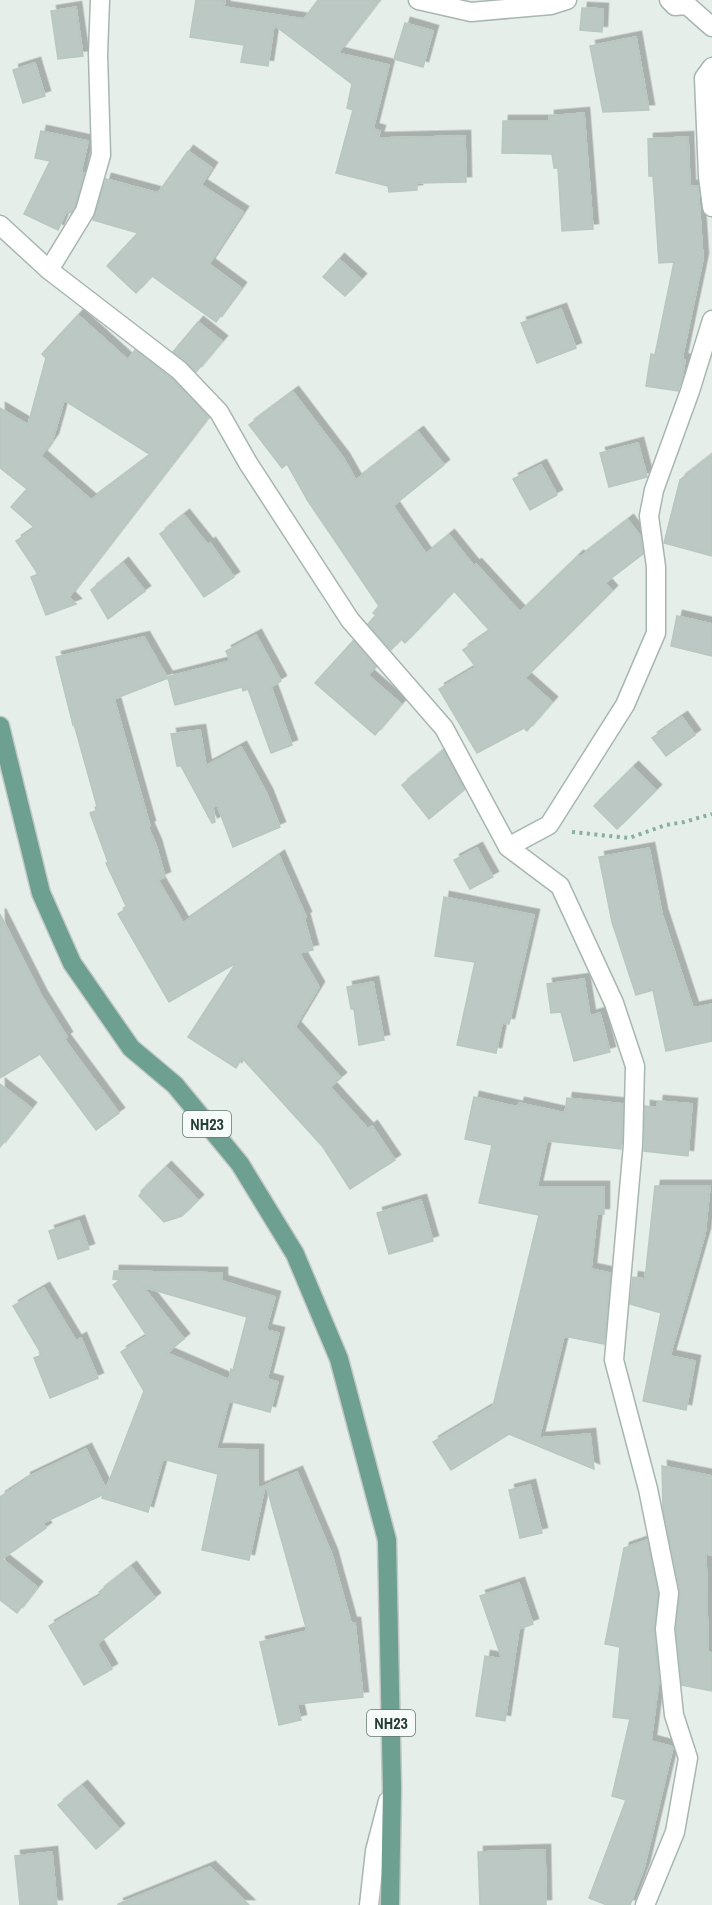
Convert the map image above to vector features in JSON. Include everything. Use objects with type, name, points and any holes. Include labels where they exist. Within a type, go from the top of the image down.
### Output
[{"type":"main road","name":"NH23","points":[[0,726],[41,893],[72,963],[131,1047],[175,1085],[240,1164],[295,1254],[339,1359],[387,1540],[392,1788],[390,1905]]},
{"type":"street","points":[[49,270],[85,211],[102,156],[98,54],[100,0]]},
{"type":"street","points":[[418,0],[471,12],[551,6],[567,0]]},
{"type":"street","points":[[669,0],[675,6],[687,5],[712,27]]},
{"type":"street","points":[[712,66],[704,78],[708,177],[712,207]]},
{"type":"street","points":[[0,225],[49,270],[179,370],[219,412],[248,463],[350,620],[444,728],[507,847],[560,886],[614,1003],[635,1066],[633,1145],[614,1360],[648,1489],[669,1593],[665,1629],[674,1715],[688,1758],[675,1832],[645,1905]]},
{"type":"street","points":[[507,847],[549,825],[625,705],[656,633],[656,567],[649,516],[654,490],[690,391],[712,320]]},
{"type":"street","points":[[369,1905],[375,1851],[392,1788]]},
{"type":"path","points":[[549,825],[560,830],[629,838],[712,813]]},
{"type":"building","points":[[196,0],[225,0],[224,7],[304,19],[318,0],[379,0],[338,53],[389,65],[373,129],[380,131],[378,138],[465,136],[466,182],[417,183],[417,190],[389,192],[388,186],[336,173],[353,110],[347,108],[352,84],[274,25],[268,66],[241,62],[244,45],[190,37]]},
{"type":"building","points":[[76,7],[83,56],[58,59],[51,11]]},
{"type":"building","points":[[582,8],[603,9],[602,32],[580,30]]},
{"type":"building","points":[[405,23],[433,31],[423,67],[394,59]]},
{"type":"building","points":[[636,37],[649,110],[603,112],[590,46]]},
{"type":"building","points":[[35,63],[45,96],[23,103],[13,70]]},
{"type":"building","points":[[584,113],[593,229],[562,231],[558,168],[554,168],[552,154],[502,153],[503,121],[549,121],[549,116]]},
{"type":"building","points":[[41,131],[88,141],[81,172],[84,173],[75,206],[71,213],[66,212],[58,230],[24,214],[50,161],[35,158]]},
{"type":"building","points":[[688,137],[690,186],[698,186],[703,259],[682,359],[685,360],[678,391],[646,386],[651,354],[655,355],[674,262],[659,263],[653,176],[649,176],[648,139]]},
{"type":"building","points":[[188,151],[212,168],[201,185],[243,212],[209,264],[241,288],[216,322],[152,276],[136,293],[107,266],[138,233],[93,220],[106,179],[158,193]]},
{"type":"building","points":[[339,259],[361,279],[345,296],[323,277]]},
{"type":"building","points":[[561,309],[576,348],[537,363],[521,323]]},
{"type":"building","points":[[78,315],[128,360],[135,350],[171,378],[208,417],[69,597],[76,604],[46,615],[31,577],[38,574],[16,541],[35,528],[11,507],[27,489],[0,468],[0,408],[28,425],[46,358],[42,354]],"holes":[[[64,400],[151,455],[91,500],[41,456],[53,439]]]},
{"type":"building","points":[[198,322],[222,341],[196,372],[173,352]]},
{"type":"building","points":[[293,392],[344,459],[356,480],[418,432],[444,465],[393,506],[426,554],[449,535],[474,566],[476,564],[520,612],[578,556],[580,557],[628,520],[640,536],[643,554],[605,583],[612,591],[525,678],[552,702],[527,731],[524,728],[477,753],[439,689],[476,667],[463,650],[490,631],[454,591],[405,643],[401,639],[391,650],[368,624],[376,615],[373,613],[379,606],[308,501],[287,464],[282,468],[249,425]]},
{"type":"building","points":[[638,443],[647,477],[609,487],[600,453]]},
{"type":"building","points":[[712,455],[712,556],[664,543],[680,480]]},
{"type":"building","points":[[541,465],[557,495],[530,510],[513,479]]},
{"type":"building","points":[[184,515],[208,545],[210,543],[234,577],[204,597],[160,534]]},
{"type":"building","points":[[123,563],[145,591],[108,619],[91,590]]},
{"type":"building","points":[[677,616],[712,624],[712,656],[671,646]]},
{"type":"building","points":[[256,635],[281,681],[271,687],[292,745],[271,753],[248,689],[243,691],[242,687],[175,705],[168,678],[114,699],[150,826],[148,827],[165,877],[158,880],[183,923],[279,856],[306,917],[304,918],[313,950],[299,953],[319,987],[295,1027],[341,1078],[330,1087],[368,1129],[372,1126],[395,1160],[350,1189],[323,1147],[242,1058],[236,1068],[188,1037],[236,963],[169,1002],[118,914],[127,908],[106,863],[108,862],[90,813],[98,810],[56,657],[144,637],[167,677],[230,661],[226,651]]},
{"type":"building","points":[[353,641],[376,667],[368,675],[401,704],[375,735],[315,683]]},
{"type":"building","points":[[682,717],[695,735],[666,756],[652,738]]},
{"type":"building","points":[[200,730],[206,766],[241,747],[267,794],[280,827],[233,847],[217,805],[213,807],[215,822],[212,823],[181,766],[177,766],[171,734]]},
{"type":"building","points":[[443,751],[464,790],[429,819],[402,785]]},
{"type":"building","points":[[633,767],[656,790],[617,829],[594,806]]},
{"type":"building","points":[[477,848],[493,877],[470,889],[454,860]]},
{"type":"building","points":[[649,848],[662,914],[693,1008],[712,1004],[712,1041],[666,1051],[653,990],[636,995],[612,922],[599,857]]},
{"type":"building","points":[[444,897],[534,915],[509,1024],[502,1023],[496,1053],[457,1045],[475,962],[435,956]]},
{"type":"building","points":[[0,914],[42,997],[67,1037],[64,1039],[119,1113],[96,1130],[40,1054],[0,1078]]},
{"type":"building","points":[[584,979],[590,1016],[600,1013],[610,1052],[574,1061],[561,1012],[551,1013],[547,984]]},
{"type":"building","points":[[373,982],[384,1040],[359,1045],[354,1009],[351,1009],[347,987]]},
{"type":"building","points":[[0,1084],[31,1108],[0,1147]]},
{"type":"building","points":[[474,1097],[518,1107],[519,1103],[565,1113],[567,1098],[623,1104],[621,1149],[547,1141],[537,1187],[604,1187],[604,1214],[597,1214],[591,1269],[610,1273],[604,1344],[564,1336],[539,1438],[590,1434],[594,1469],[509,1434],[451,1470],[433,1442],[493,1406],[539,1215],[479,1203],[492,1145],[465,1139]]},
{"type":"building","points":[[658,1101],[692,1104],[688,1156],[644,1151],[645,1106],[657,1108]]},
{"type":"building","points":[[166,1167],[198,1200],[182,1216],[164,1222],[139,1196],[141,1191]]},
{"type":"building","points":[[655,1186],[710,1186],[705,1234],[670,1356],[695,1361],[686,1410],[643,1401],[661,1313],[630,1304],[633,1277],[645,1279]]},
{"type":"building","points":[[421,1200],[433,1241],[389,1254],[377,1213]]},
{"type":"building","points":[[79,1221],[89,1249],[58,1259],[49,1231]]},
{"type":"building","points":[[114,1271],[222,1273],[222,1281],[275,1297],[266,1330],[279,1333],[267,1379],[278,1382],[270,1412],[229,1401],[216,1449],[258,1450],[258,1488],[265,1486],[249,1560],[202,1550],[218,1474],[163,1459],[148,1512],[102,1498],[104,1494],[43,1523],[46,1528],[2,1559],[37,1587],[17,1613],[0,1600],[0,1497],[26,1480],[25,1478],[86,1449],[106,1489],[144,1391],[121,1352],[147,1336],[113,1285],[120,1280],[113,1279]],"holes":[[[143,1287],[247,1317],[229,1380],[167,1353],[184,1339]]]},
{"type":"building","points":[[44,1288],[76,1341],[81,1338],[98,1378],[50,1398],[34,1358],[42,1355],[13,1306]]},
{"type":"building","points":[[662,1466],[712,1476],[712,1555],[706,1554],[708,1652],[712,1653],[712,1691],[682,1685],[676,1629],[680,1591],[663,1508]]},
{"type":"building","points":[[297,1472],[332,1555],[351,1623],[355,1623],[363,1697],[297,1704],[301,1720],[279,1725],[260,1642],[307,1631],[266,1485]]},
{"type":"building","points":[[530,1485],[542,1533],[520,1538],[509,1490]]},
{"type":"building","points":[[647,1540],[658,1594],[654,1630],[659,1680],[651,1741],[673,1747],[644,1868],[630,1905],[607,1905],[589,1898],[626,1800],[612,1796],[630,1719],[613,1717],[620,1647],[605,1644],[624,1548]]},
{"type":"building","points":[[131,1567],[155,1598],[97,1644],[112,1669],[84,1685],[49,1626],[102,1595],[99,1592]]},
{"type":"building","points":[[519,1583],[533,1624],[519,1629],[505,1721],[476,1716],[485,1656],[502,1659],[480,1596]]},
{"type":"building","points":[[82,1786],[119,1829],[96,1849],[58,1805]]},
{"type":"building","points":[[545,1850],[546,1905],[480,1905],[478,1852]]},
{"type":"building","points":[[52,1852],[57,1905],[20,1905],[15,1856]]},
{"type":"building","points":[[210,1867],[249,1905],[118,1905],[118,1904]]}]
